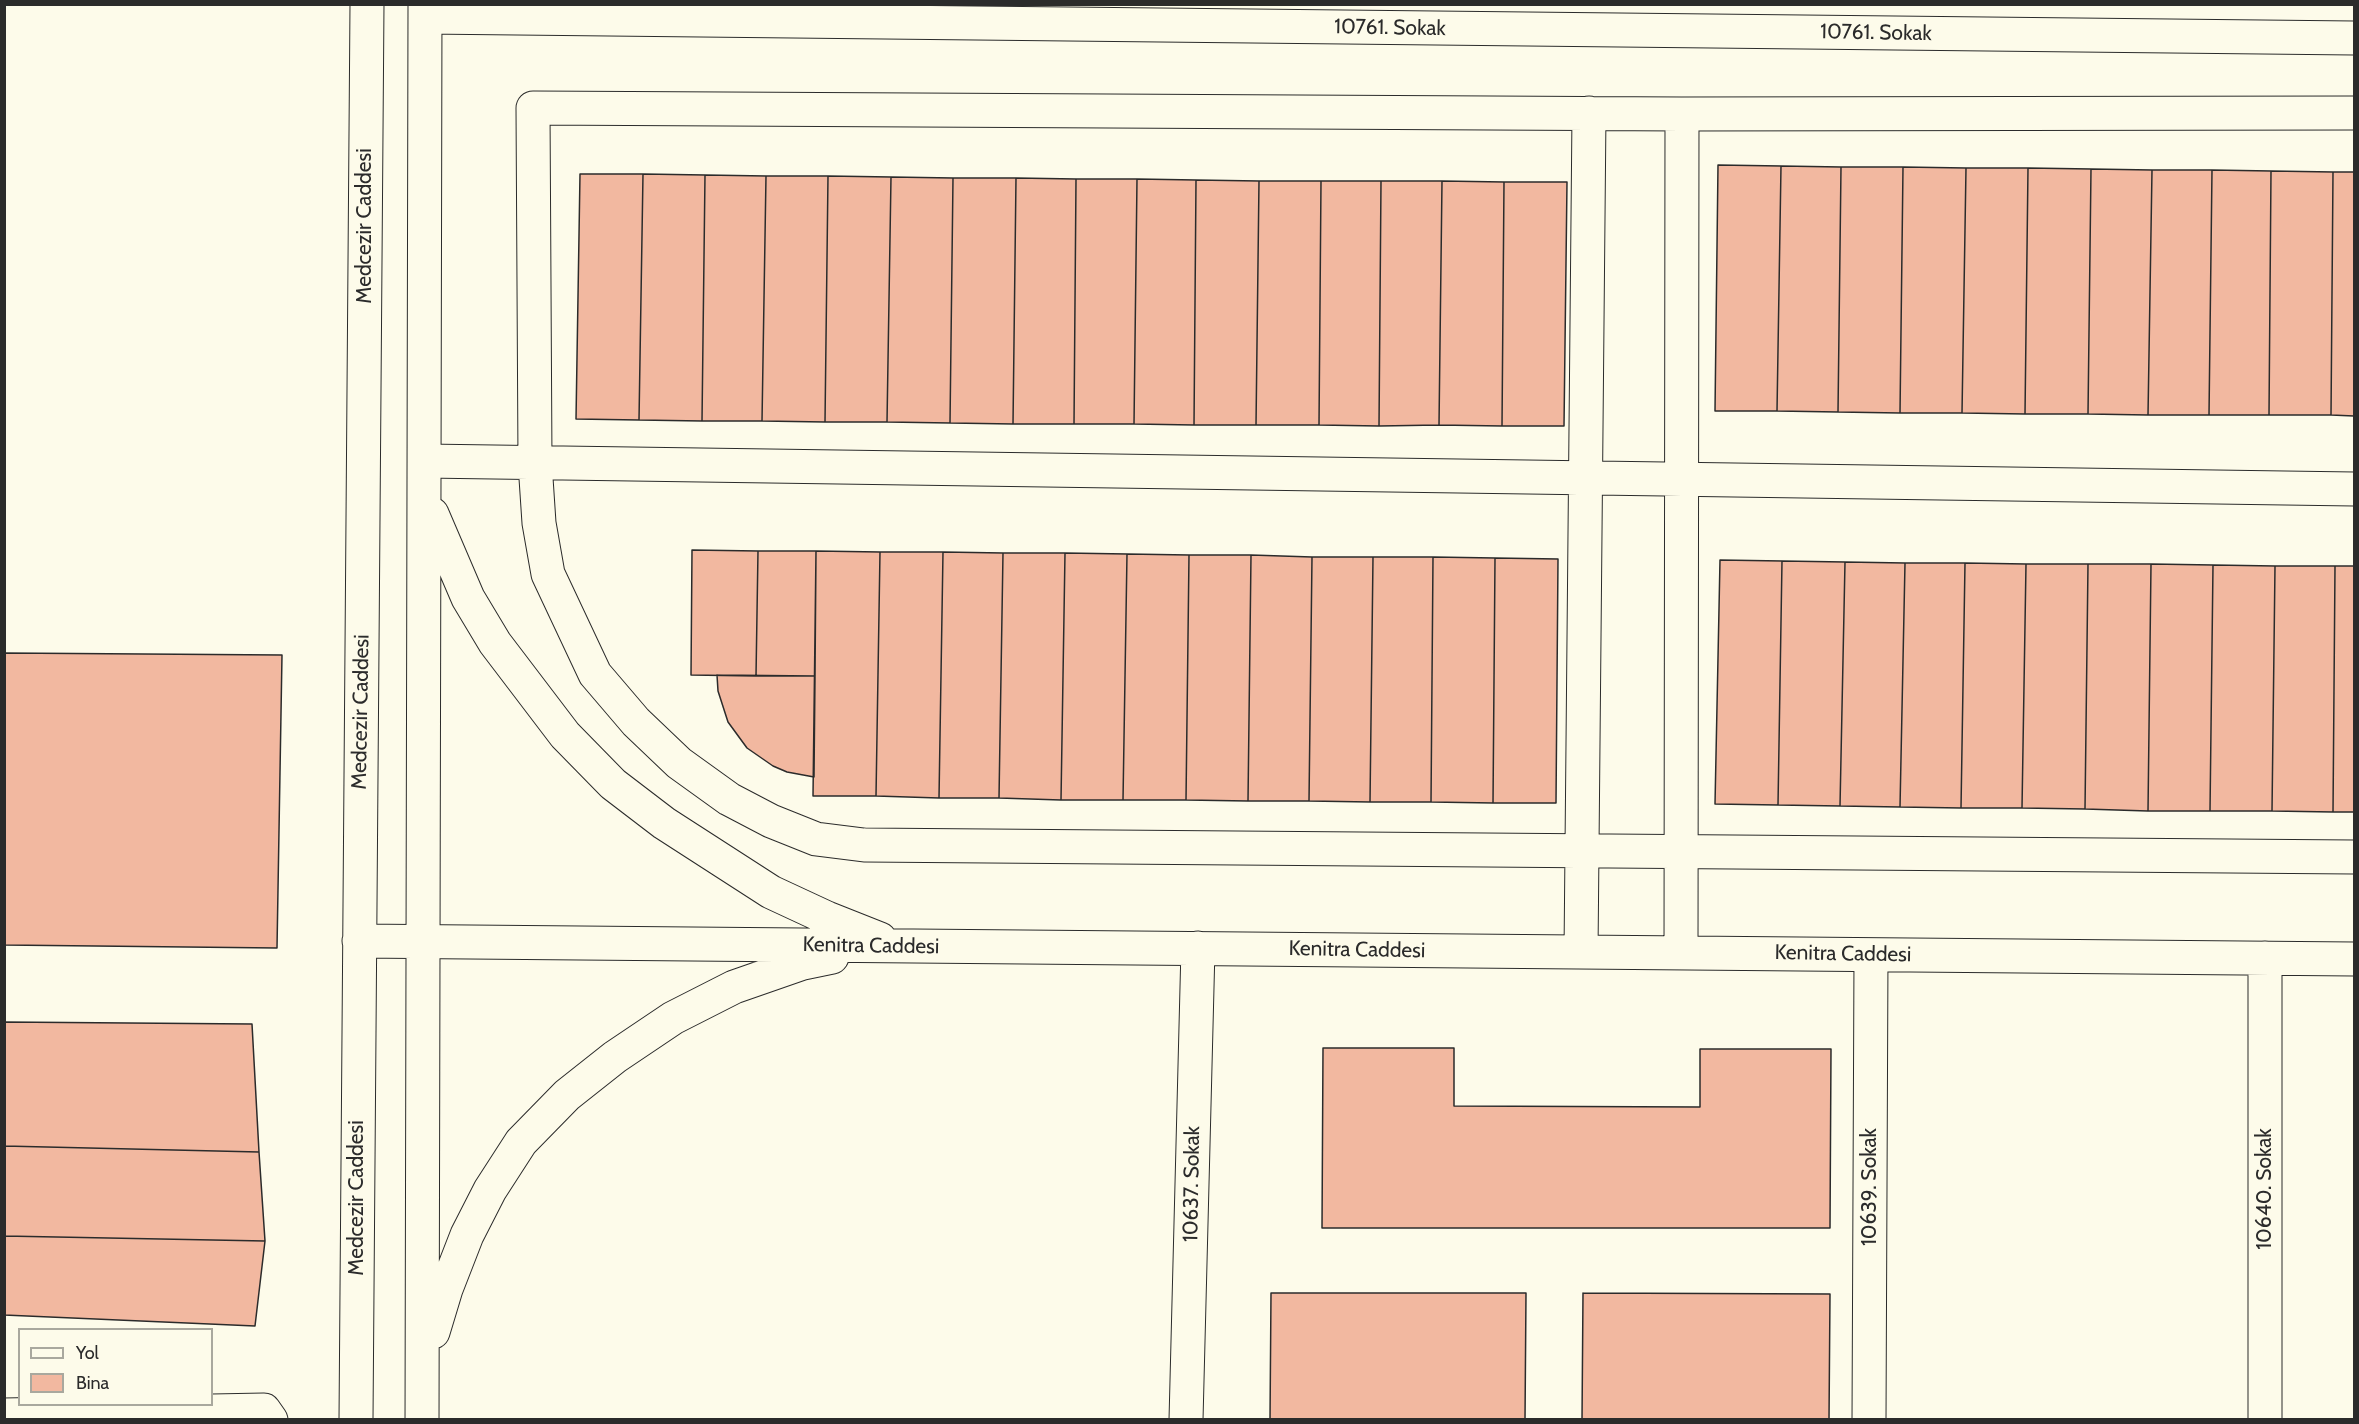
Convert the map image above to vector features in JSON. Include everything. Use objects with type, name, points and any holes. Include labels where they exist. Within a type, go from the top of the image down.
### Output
[{"type":"street","name":"Medcezir Caddesi","points":[[356,1419],[367,4]]},
{"type":"street","name":"10761. Sokak","points":[[425,11],[2355,38]]},
{"type":"street","points":[[423,1419],[425,11]]},
{"type":"street","points":[[2355,113],[1682,114],[533,108],[535,463],[539,523],[548,574],[595,674],[636,722],[679,763],[750,810],[816,839],[864,845],[2355,857]]},
{"type":"street","points":[[1581,952],[1589,113]]},
{"type":"street","points":[[1681,953],[1682,114]]},
{"type":"street","points":[[425,461],[2355,489]]},
{"type":"street","points":[[426,498],[468,598],[495,643],[565,735],[613,784],[664,823],[771,892],[827,918],[898,946]]},
{"type":"street","name":"Kenitra Caddesi","points":[[359,940],[2355,959]]},
{"type":"street","points":[[423,1365],[446,1289],[490,1190],[521,1142],[567,1095],[615,1057],[673,1018],[734,987],[803,963],[898,946]]},
{"type":"street","name":"10637. Sokak","points":[[1186,1419],[1198,948]]},
{"type":"street","name":"10639. Sokak","points":[[1869,1419],[1870,955]]},
{"type":"street","name":"10640. Sokak","points":[[2265,958],[2265,1419]]},
{"type":"street","points":[[4,1415],[264,1410],[271,1419]]},
{"type":"building","points":[[1718,165],[1781,166],[1777,411],[1715,411]]},
{"type":"building","points":[[1781,166],[1841,167],[1838,412],[1777,411]]},
{"type":"building","points":[[1841,167],[1903,167],[1900,413],[1838,412]]},
{"type":"building","points":[[1903,167],[1966,168],[1962,413],[1900,413]]},
{"type":"building","points":[[1966,168],[2028,168],[2025,414],[1962,413]]},
{"type":"building","points":[[2028,168],[2091,169],[2088,414],[2025,414]]},
{"type":"building","points":[[2091,169],[2152,170],[2148,415],[2088,414]]},
{"type":"building","points":[[2152,170],[2212,170],[2209,415],[2148,415]]},
{"type":"building","points":[[2212,170],[2271,171],[2269,415],[2209,415]]},
{"type":"building","points":[[2271,171],[2333,172],[2331,415],[2269,415]]},
{"type":"building","points":[[2333,172],[2354,172],[2354,416],[2331,415]]},
{"type":"building","points":[[580,174],[643,174],[639,420],[576,419]]},
{"type":"building","points":[[643,174],[705,175],[702,421],[639,420]]},
{"type":"building","points":[[705,175],[766,176],[762,421],[702,421]]},
{"type":"building","points":[[766,176],[828,176],[825,422],[762,421]]},
{"type":"building","points":[[828,176],[891,177],[887,422],[825,422]]},
{"type":"building","points":[[891,177],[953,178],[950,423],[887,422]]},
{"type":"building","points":[[953,178],[1016,178],[1013,424],[950,423]]},
{"type":"building","points":[[1016,178],[1076,179],[1074,424],[1013,424]]},
{"type":"building","points":[[1076,179],[1137,179],[1134,424],[1074,424]]},
{"type":"building","points":[[1137,179],[1196,180],[1194,425],[1134,424]]},
{"type":"building","points":[[1196,180],[1259,181],[1256,425],[1194,425]]},
{"type":"building","points":[[1259,181],[1321,181],[1319,425],[1256,425]]},
{"type":"building","points":[[1321,181],[1381,181],[1379,426],[1319,425]]},
{"type":"building","points":[[1381,181],[1442,181],[1439,425],[1379,426]]},
{"type":"building","points":[[1442,181],[1504,182],[1502,426],[1439,425]]},
{"type":"building","points":[[1504,182],[1567,182],[1564,426],[1502,426]]},
{"type":"building","points":[[692,550],[758,551],[756,676],[691,675]]},
{"type":"building","points":[[758,551],[816,551],[815,676],[756,676]]},
{"type":"building","points":[[816,551],[880,552],[876,796],[813,796]]},
{"type":"building","points":[[880,552],[943,552],[939,798],[876,796]]},
{"type":"building","points":[[943,552],[1003,553],[999,798],[939,798]]},
{"type":"building","points":[[1003,553],[1065,553],[1061,800],[999,798]]},
{"type":"building","points":[[1065,553],[1127,554],[1123,800],[1061,800]]},
{"type":"building","points":[[1127,554],[1189,555],[1186,800],[1123,800]]},
{"type":"building","points":[[1189,555],[1251,555],[1248,801],[1186,800]]},
{"type":"building","points":[[1251,555],[1312,557],[1309,801],[1248,801]]},
{"type":"building","points":[[1312,557],[1373,557],[1370,802],[1309,801]]},
{"type":"building","points":[[1373,557],[1433,557],[1431,802],[1370,802]]},
{"type":"building","points":[[1433,557],[1495,558],[1493,803],[1431,802]]},
{"type":"building","points":[[1495,558],[1558,559],[1556,803],[1493,803]]},
{"type":"building","points":[[1720,560],[1782,561],[1778,805],[1715,804]]},
{"type":"building","points":[[1782,561],[1845,562],[1840,806],[1778,805]]},
{"type":"building","points":[[1845,562],[1905,563],[1900,807],[1840,806]]},
{"type":"building","points":[[1905,563],[1965,563],[1961,808],[1900,807]]},
{"type":"building","points":[[1965,563],[2026,564],[2022,808],[1961,808]]},
{"type":"building","points":[[2026,564],[2088,564],[2085,809],[2022,808]]},
{"type":"building","points":[[2088,564],[2151,564],[2148,811],[2085,809]]},
{"type":"building","points":[[2151,564],[2213,565],[2210,811],[2148,811]]},
{"type":"building","points":[[2213,565],[2275,566],[2272,811],[2210,811]]},
{"type":"building","points":[[2275,566],[2335,566],[2333,812],[2272,811]]},
{"type":"building","points":[[2335,566],[2354,566],[2354,812],[2333,812]]},
{"type":"building","points":[[4,653],[282,655],[277,948],[4,945]]},
{"type":"building","points":[[717,675],[815,676],[814,777],[787,772],[773,766],[747,748],[728,722],[718,691]]},
{"type":"building","points":[[4,1022],[252,1024],[259,1152],[4,1146]]},
{"type":"building","points":[[1323,1048],[1454,1048],[1454,1106],[1700,1107],[1700,1049],[1831,1049],[1830,1228],[1322,1228]]},
{"type":"building","points":[[4,1146],[259,1152],[265,1241],[4,1236]]},
{"type":"building","points":[[4,1236],[265,1241],[255,1326],[4,1315]]},
{"type":"building","points":[[1271,1293],[1526,1293],[1525,1420],[1270,1420]]},
{"type":"building","points":[[1583,1293],[1830,1294],[1829,1420],[1582,1420]]}]
